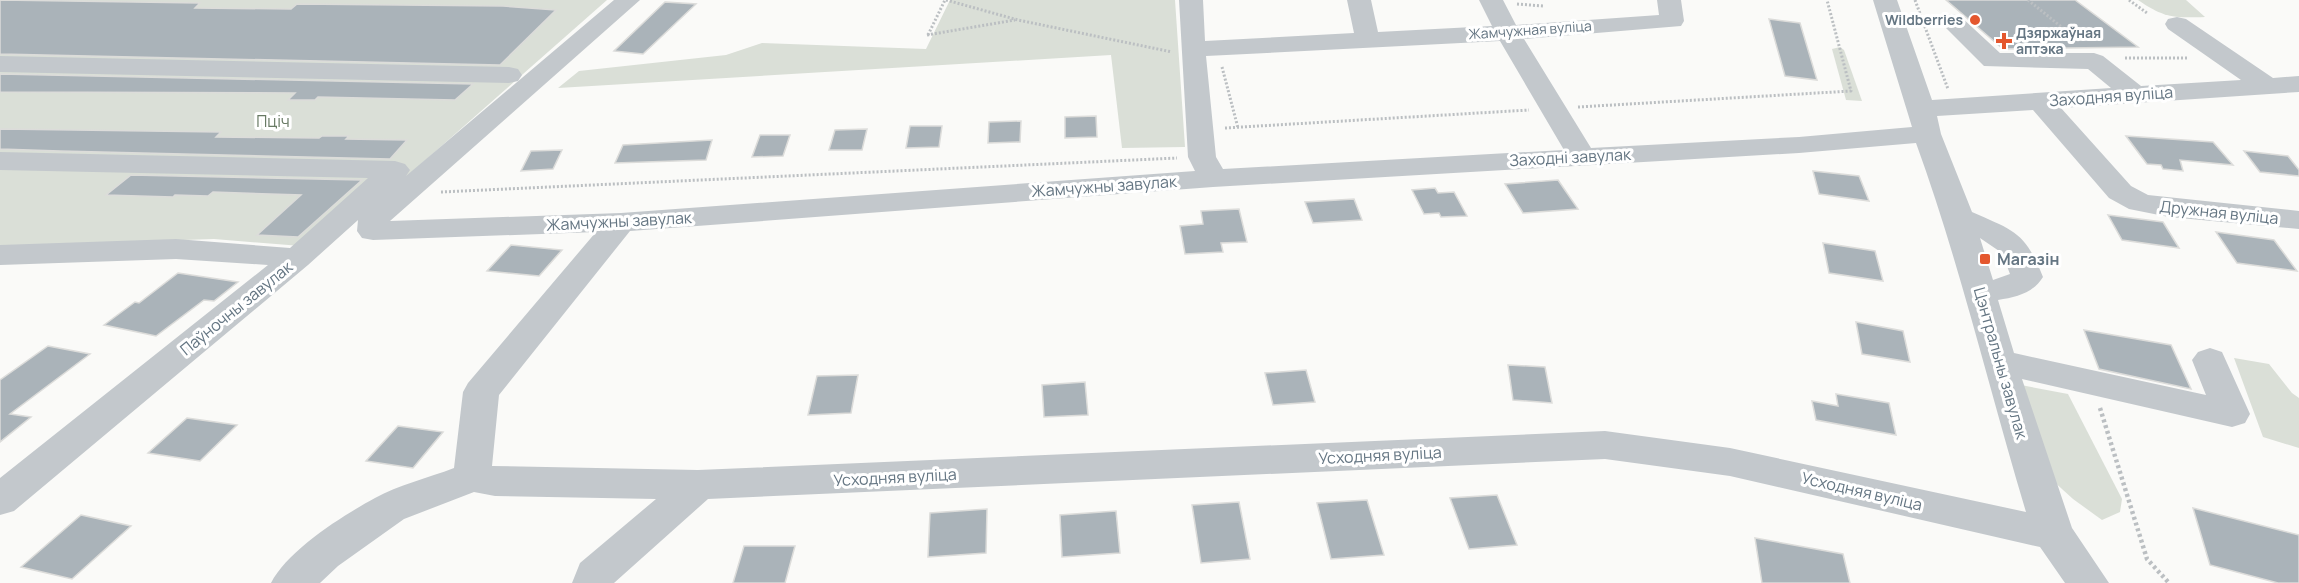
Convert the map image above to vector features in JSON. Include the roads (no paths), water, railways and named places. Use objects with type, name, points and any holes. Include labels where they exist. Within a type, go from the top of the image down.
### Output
[{"type":"street","points":[[297,258],[398,182],[509,75],[594,0]]},
{"type":"street","name":"Жамчужны завулак","points":[[628,0],[398,182],[372,221],[373,231],[621,222],[1207,167]]},
{"type":"street","points":[[1191,0],[1201,52],[1207,167]]},
{"type":"street","points":[[1359,0],[1367,39]]},
{"type":"street","points":[[1491,0],[1508,33],[1582,156]]},
{"type":"street","name":"Жамчужная вуліца","points":[[1201,52],[1367,39],[1508,33],[1546,19],[1672,21],[1669,0]]},
{"type":"street","name":"Цэнтральны завулак","points":[[1885,0],[1959,218],[2000,362],[2054,534],[2088,583]]},
{"type":"street","points":[[1951,21],[1993,61],[2094,61],[2135,94]]},
{"type":"street","points":[[2177,24],[2267,86]]},
{"type":"street","points":[[0,64],[509,75]]},
{"type":"street","name":"Заходняя вуліца","points":[[1925,122],[2040,101],[2299,84]]},
{"type":"street","name":"Дружная вуліца","points":[[2040,101],[2120,192],[2140,202],[2169,208],[2299,220]]},
{"type":"street","name":"Заходні завулак","points":[[1207,167],[1582,156],[1799,145],[1925,122]]},
{"type":"street","points":[[0,161],[398,182]]},
{"type":"street","points":[[1959,218],[1999,235],[2016,249],[2027,276],[2012,287],[1981,292]]},
{"type":"street","points":[[292,583],[323,554],[390,508],[472,477],[481,392],[621,222]]},
{"type":"street","name":"Паўночны завулак","points":[[0,255],[176,249],[297,258]]},
{"type":"street","name":"Паўночны завулак","points":[[0,500],[297,258]]},
{"type":"street","points":[[2000,362],[2232,414],[2210,360]]},
{"type":"street","name":"Усходняя вуліца","points":[[472,477],[495,481],[698,485],[1605,445],[1730,462],[2054,534]]},
{"type":"street","points":[[593,583],[595,575],[698,485]]},
{"type":"place","name":"Wildberries","points":[[1975,20]]},
{"type":"place","name":"Дзяржаўная аптэка","points":[[2004,41]]},
{"type":"place","name":"Магазін","points":[[1985,259]]},
{"type":"park label","name":"Пціч","points":[[273,121]]}]
